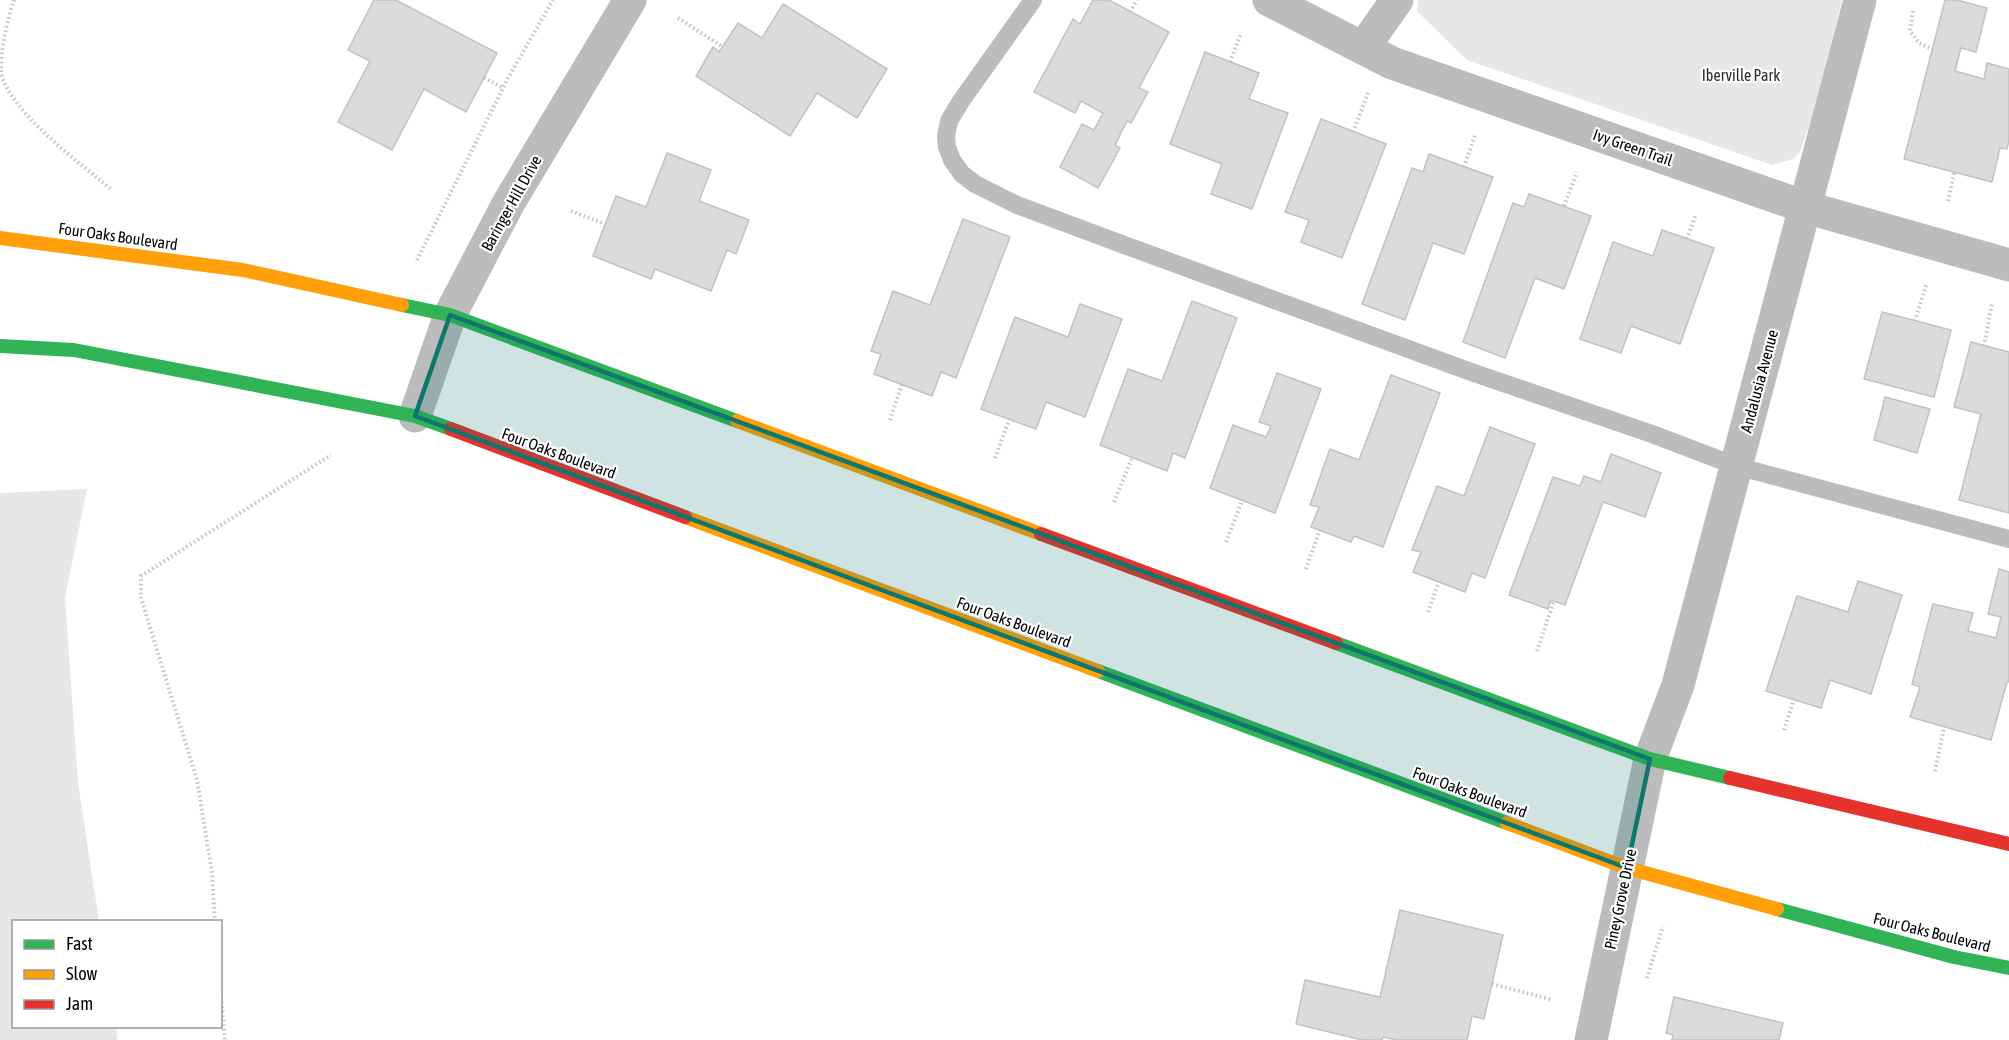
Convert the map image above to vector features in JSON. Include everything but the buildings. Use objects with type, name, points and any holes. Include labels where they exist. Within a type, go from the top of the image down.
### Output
[{"type":"street","name":"Baringer Hill Drive","points":[[415,416],[450,315],[508,204],[630,0]]},
{"type":"street","name":"Ivy Green Trail","points":[[1269,0],[1392,63],[1805,207],[2009,265]]},
{"type":"street","points":[[1363,48],[1398,0]]},
{"type":"street","name":"Andalusia Avenue","points":[[1650,759],[1678,685],[1860,0]]},
{"type":"street","name":"Four Oaks Boulevard","points":[[0,238],[243,270],[450,315],[1650,759],[2009,844]]},
{"type":"street","name":"Four Oaks Boulevard","points":[[0,346],[74,350],[415,416],[1628,868],[1954,957],[2009,968]]},
{"type":"street","name":"Piney Grove Drive","points":[[1591,1040],[1650,759]]},
{"type":"lane","points":[[1033,0],[949,121],[947,147],[952,160],[962,174],[975,184],[1017,205],[1127,246],[1736,466],[2009,539]]},
{"type":"path","points":[[14,0],[1,40],[1,73],[18,106],[51,138],[112,190]]},
{"type":"path","points":[[417,260],[504,88],[553,0]]},
{"type":"path","points":[[1130,12],[1137,0]]},
{"type":"path","points":[[1913,11],[1910,31],[1919,43],[1932,49]]},
{"type":"path","points":[[678,18],[723,47]]},
{"type":"path","points":[[1230,62],[1241,33]]},
{"type":"path","points":[[484,78],[504,88]]},
{"type":"path","points":[[1353,132],[1368,93]]},
{"type":"path","points":[[1464,167],[1475,135]]},
{"type":"path","points":[[1564,206],[1576,172]]},
{"type":"path","points":[[1948,201],[1954,173]]},
{"type":"path","points":[[571,211],[605,224]]},
{"type":"path","points":[[1687,239],[1696,214]]},
{"type":"path","points":[[1915,321],[1926,285]]},
{"type":"path","points":[[1984,346],[1992,303]]},
{"type":"path","points":[[890,420],[902,384]]},
{"type":"path","points":[[994,458],[1009,420]]},
{"type":"path","points":[[215,920],[212,873],[198,780],[141,598],[141,576],[331,455]]},
{"type":"path","points":[[1114,502],[1132,458]]},
{"type":"path","points":[[1226,542],[1242,501]]},
{"type":"path","points":[[1306,569],[1320,530]]},
{"type":"path","points":[[1428,612],[1439,582]]},
{"type":"path","points":[[1537,651],[1554,601]]},
{"type":"path","points":[[1784,730],[1794,699]]},
{"type":"path","points":[[1935,771],[1944,727]]},
{"type":"path","points":[[1492,984],[1553,1000]]},
{"type":"path","points":[[222,1006],[225,1040]]},
{"type":"highlighted area","points":[[450,315],[1650,759],[1627,868],[415,416]]},
{"type":"green space","name":"Iberville Park","points":[[1418,0],[1842,0],[1812,117],[1800,152],[1794,159],[1772,165],[1467,60],[1417,11]]},
{"type":"green space","points":[[87,489],[65,598],[78,783],[99,920],[12,920],[12,1028],[116,1028],[118,1040],[0,1040],[0,493]]},
{"type":"traffic: fast","points":[[402,305],[450,315],[737,421]]},
{"type":"traffic: fast","points":[[0,346],[74,350],[415,416],[451,429]]},
{"type":"traffic: fast","points":[[1336,643],[1650,759],[1730,778]]},
{"type":"traffic: fast","points":[[1098,671],[1507,823]]},
{"type":"traffic: fast","points":[[1777,909],[1954,957],[2009,968]]},
{"type":"traffic: slow","points":[[0,238],[243,270],[402,305]]},
{"type":"traffic: slow","points":[[737,421],[1041,534]]},
{"type":"traffic: slow","points":[[685,517],[1098,671]]},
{"type":"traffic: slow","points":[[1507,823],[1627,868],[1777,909]]},
{"type":"traffic: jam","points":[[451,429],[685,517]]},
{"type":"traffic: jam","points":[[1041,534],[1336,643]]},
{"type":"traffic: jam","points":[[1730,778],[2009,844]]}]
